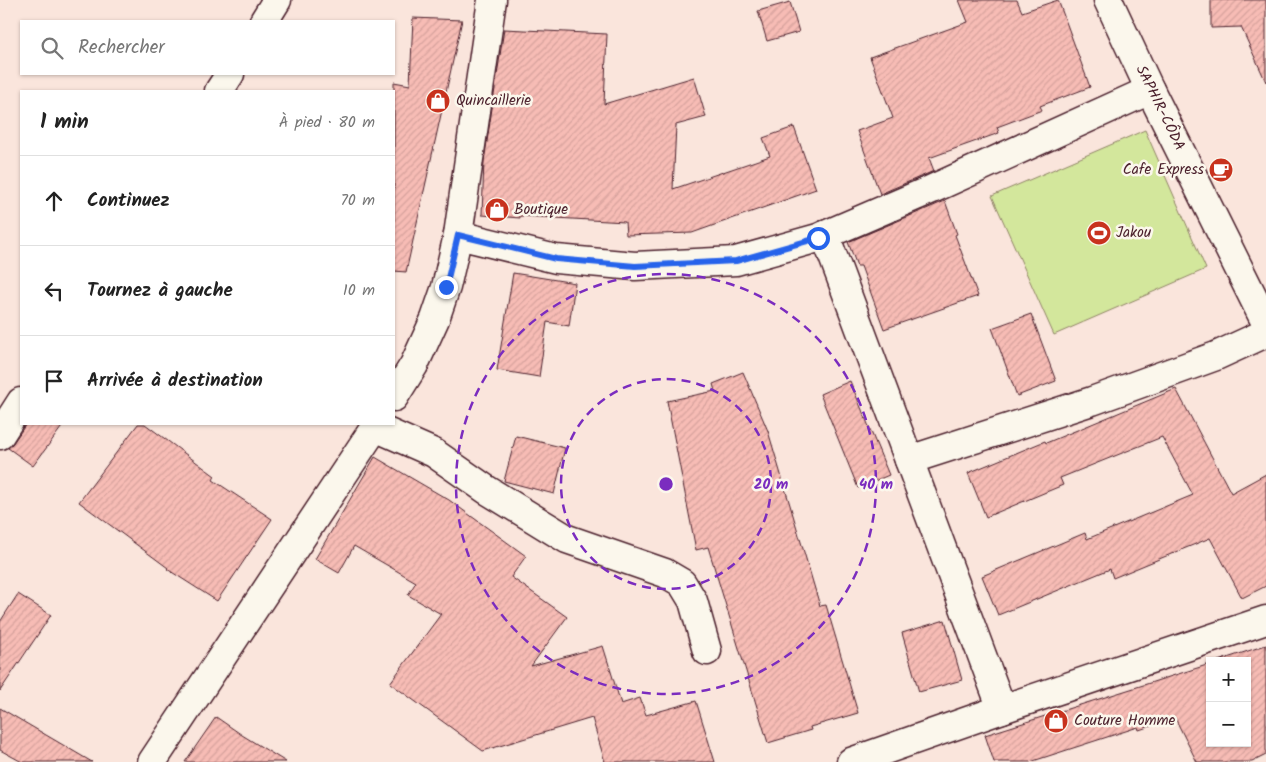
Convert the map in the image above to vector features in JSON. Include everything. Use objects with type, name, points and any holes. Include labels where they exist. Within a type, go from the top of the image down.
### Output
[{"type":"street","points":[[265,20],[277,0]]},
{"type":"street","points":[[395,395],[414,365],[435,319],[446,287],[458,235],[492,0]]},
{"type":"street","name":"SAPHIR-CÔDA","points":[[1108,0],[1150,90],[1266,323]]},
{"type":"street","points":[[220,90],[229,75]]},
{"type":"street","points":[[458,235],[556,259],[635,266],[736,261],[818,238],[930,190],[1150,90]]},
{"type":"street","points":[[825,235],[1002,709]]},
{"type":"street","points":[[909,460],[1092,401],[1216,356],[1266,333]]},
{"type":"street","points":[[0,435],[20,404]]},
{"type":"street","points":[[152,762],[376,425],[434,453],[487,490],[567,539],[666,574],[682,583],[693,601],[707,651]]},
{"type":"street","points":[[851,762],[1266,620]]},
{"type":"green space","name":"Jakou","points":[[1145,130],[1206,269],[1054,335],[992,196]]},
{"type":"building","points":[[959,0],[1017,0],[1022,12],[1058,0],[1090,87],[1040,106],[1042,110],[997,127],[999,133],[929,158],[934,171],[880,194],[857,131],[893,118],[870,57],[968,22]]},
{"type":"building","points":[[1211,0],[1266,0],[1266,82],[1241,27],[1211,28]]},
{"type":"building","points":[[790,2],[799,32],[767,41],[758,11]]},
{"type":"building","points":[[413,18],[462,20],[406,272],[395,271],[394,82],[410,85]]},
{"type":"building","points":[[504,29],[607,34],[604,104],[694,77],[706,117],[676,125],[673,189],[770,156],[763,138],[794,127],[816,189],[692,233],[626,235],[625,222],[482,215],[484,161]]},
{"type":"building","points":[[945,201],[957,234],[955,235],[978,296],[884,329],[861,266],[857,266],[848,242]]},
{"type":"building","points":[[513,273],[575,283],[569,326],[547,322],[539,377],[497,370]]},
{"type":"building","points":[[1031,314],[1056,381],[1017,396],[992,328]]},
{"type":"building","points":[[743,372],[768,431],[820,606],[826,605],[858,713],[810,727],[811,730],[768,743],[708,547],[696,550],[667,401],[715,391],[713,384]]},
{"type":"building","points":[[850,381],[889,475],[858,488],[820,394]]},
{"type":"building","points":[[1176,389],[1231,493],[1266,474],[1266,586],[1242,598],[1210,538],[1113,578],[1110,569],[998,615],[982,576],[1085,533],[1087,539],[1193,495],[1162,437],[1060,478],[1063,485],[986,517],[968,473]]},
{"type":"building","points":[[25,425],[63,425],[33,466],[8,448]]},
{"type":"building","points":[[137,425],[146,425],[215,476],[213,480],[272,519],[217,601],[167,569],[79,502]]},
{"type":"building","points":[[516,436],[565,448],[554,494],[504,481]]},
{"type":"building","points":[[375,457],[449,500],[526,556],[511,577],[567,617],[531,666],[603,646],[621,704],[640,698],[646,715],[696,701],[715,762],[605,762],[592,718],[483,751],[390,683],[441,614],[408,595],[416,582],[354,546],[339,573],[315,559]]},
{"type":"building","points":[[18,594],[51,615],[0,691],[0,622]]},
{"type":"building","points":[[945,620],[962,680],[919,692],[902,633]]},
{"type":"building","points":[[1266,645],[1266,755],[1252,762],[1197,762],[1175,718],[1139,730],[1138,727],[1030,762],[994,762],[985,735],[1206,665],[1206,747],[1251,747],[1251,657],[1230,657]]},
{"type":"building","points":[[0,708],[92,762],[22,762],[0,750]]},
{"type":"building","points":[[216,717],[242,735],[286,762],[185,762]]},
{"type":"place","name":"Quincaillerie","points":[[438,101]]},
{"type":"place","name":"Cafe Express","points":[[1221,170]]},
{"type":"place","name":"Boutique","points":[[497,210]]},
{"type":"place","name":"Jakou","points":[[1099,233]]},
{"type":"place","name":"Couture Homme","points":[[1056,721]]},
{"type":"route","points":[[446,287],[458,235],[556,259],[635,266],[736,261],[818,238]]}]
